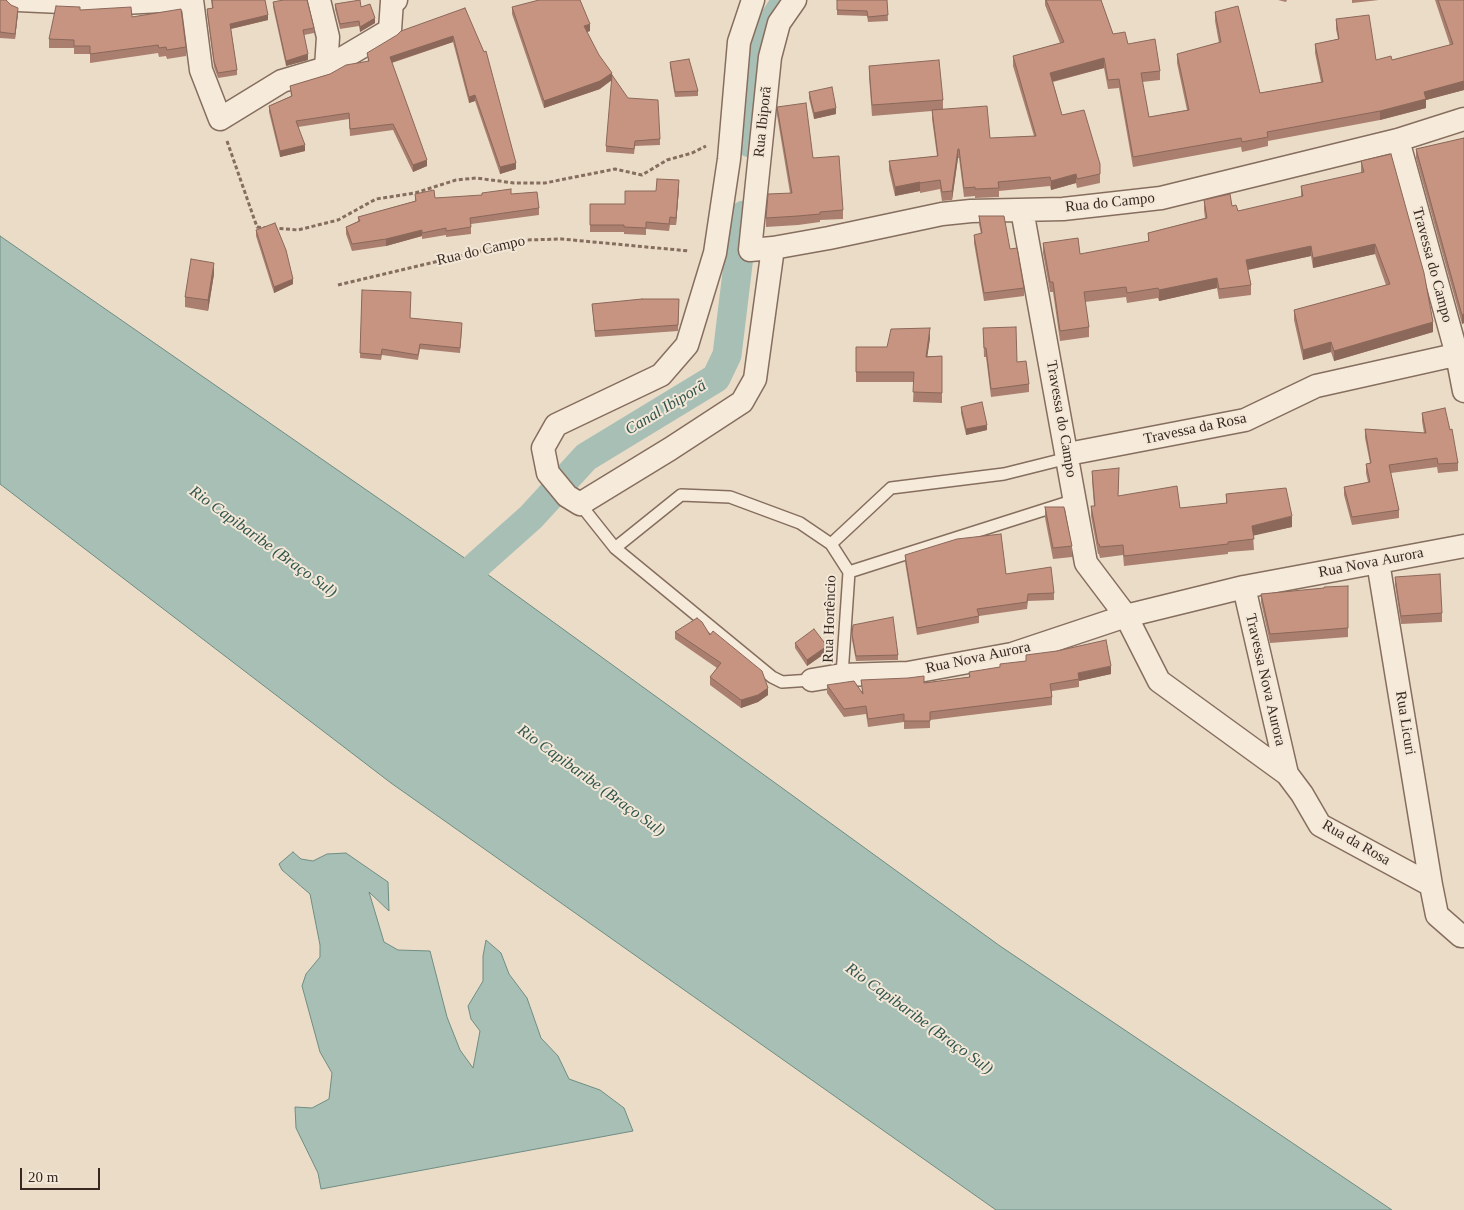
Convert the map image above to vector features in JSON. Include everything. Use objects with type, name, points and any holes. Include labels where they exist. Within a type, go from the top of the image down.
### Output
[{"type":"street","points":[[18,0],[104,4],[180,0]]},
{"type":"street","points":[[192,0],[201,70],[220,119],[282,81],[326,68],[390,30],[392,1],[396,0]]},
{"type":"street","points":[[319,0],[328,37],[326,68]]},
{"type":"street","points":[[753,0],[739,42],[732,134],[716,253],[687,345],[661,375],[556,426],[543,448],[548,473],[574,500],[670,449],[742,402],[755,379],[773,248]]},
{"type":"street","name":"Rua Ibiporã","points":[[750,250],[770,57],[779,23],[795,0]]},
{"type":"street","name":"Rua do Campo","points":[[750,250],[773,248],[942,214],[971,211],[1063,209],[1160,198],[1398,140],[1464,119]]},
{"type":"street","name":"Travessa do Campo","points":[[1398,140],[1460,354],[1464,391]]},
{"type":"street","name":"Travessa do Campo","points":[[1022,210],[1076,500],[1086,564],[1126,616]]},
{"type":"street","name":"Travessa da Rosa","points":[[1068,456],[1245,420],[1316,386],[1460,354]]},
{"type":"street","name":"Rua Nova Aurora","points":[[812,680],[842,675],[908,672],[1012,654],[1126,616],[1244,587],[1464,546]]},
{"type":"street","name":"Rua Licuri","points":[[1378,562],[1431,885]]},
{"type":"street","name":"Travessa Nova Aurora","points":[[1244,587],[1287,774]]},
{"type":"street","name":"Rua da Rosa","points":[[1126,616],[1159,680],[1287,774],[1302,794],[1320,825],[1431,885]]},
{"type":"street","points":[[1431,885],[1437,915],[1461,936],[1464,936]]},
{"type":"lane","points":[[831,544],[891,488],[1004,474],[1068,456]]},
{"type":"lane","name":"Rua Hortêncio","points":[[615,548],[681,495],[730,497],[800,523],[831,544],[849,572],[842,675]]},
{"type":"lane","name":"Rua Nova Aurora","points":[[574,500],[615,548],[772,677],[782,682],[812,680]]},
{"type":"lane","points":[[849,572],[1076,500]]},
{"type":"path","points":[[220,119],[257,227],[298,230],[338,220],[376,199],[415,193],[456,180],[476,178],[545,183],[615,169],[642,175],[667,160],[692,153],[732,134]]},
{"type":"path","name":"Rua do Campo","points":[[338,285],[527,240],[562,239],[716,253]]},
{"type":"water","name":"Rio Capibaribe (Braço Sul)","points":[[0,236],[476,566],[1000,946],[1392,1210],[996,1210],[391,783],[0,484]]},
{"type":"water","points":[[293,852],[301,859],[313,861],[327,854],[346,853],[388,882],[389,911],[369,892],[384,942],[398,950],[430,951],[447,1017],[460,1050],[473,1068],[480,1031],[471,1019],[468,1006],[483,981],[483,956],[486,940],[501,953],[509,974],[527,998],[541,1038],[558,1056],[569,1079],[600,1090],[624,1108],[633,1131],[321,1189],[318,1173],[296,1128],[295,1107],[312,1108],[329,1099],[332,1073],[320,1052],[302,986],[306,974],[320,957],[320,945],[310,894],[282,870],[279,864]]},
{"type":"building","points":[[0,0],[6,0],[18,8],[15,34],[0,32]]},
{"type":"building","points":[[212,0],[265,0],[268,15],[230,24],[237,70],[218,73],[214,61],[207,9],[213,8]]},
{"type":"building","points":[[307,0],[314,28],[303,30],[308,54],[286,61],[273,2]]},
{"type":"building","points":[[360,0],[361,7],[370,4],[375,18],[360,27],[359,21],[340,24],[335,4]]},
{"type":"building","points":[[539,0],[580,0],[590,24],[584,26],[599,55],[612,73],[600,81],[544,101],[512,7]]},
{"type":"building","points":[[837,0],[887,0],[888,15],[868,17],[867,11],[837,10]]},
{"type":"building","points":[[1046,0],[1101,0],[1113,34],[1125,32],[1128,44],[1155,39],[1160,71],[1141,73],[1149,117],[1189,110],[1177,54],[1221,42],[1215,12],[1238,6],[1260,93],[1323,82],[1315,44],[1339,39],[1336,19],[1369,15],[1376,60],[1391,56],[1392,60],[1453,44],[1438,0],[1464,0],[1464,81],[1424,92],[1426,99],[1380,111],[1267,132],[1268,137],[1242,142],[1241,138],[1133,157],[1119,79],[1108,80],[1104,58],[1050,73],[1062,115],[1084,110],[1100,164],[1100,174],[1077,179],[1076,174],[1051,181],[1050,177],[998,182],[999,188],[964,188],[958,149],[952,191],[942,192],[940,180],[895,187],[889,161],[938,156],[932,110],[987,106],[990,138],[1036,136],[1013,56],[1064,42]]},
{"type":"building","points":[[56,6],[80,7],[80,10],[131,7],[132,17],[181,9],[186,47],[167,50],[166,47],[159,48],[158,45],[90,54],[90,46],[74,46],[74,40],[49,39]]},
{"type":"building","points":[[465,8],[484,52],[486,51],[516,163],[500,167],[475,95],[469,97],[453,36],[390,57],[427,160],[413,165],[393,124],[350,129],[349,113],[296,121],[305,145],[280,151],[269,106],[292,96],[290,86],[330,74],[346,65],[369,61],[367,53],[401,31]]},
{"type":"building","points":[[689,59],[698,91],[675,92],[670,62]]},
{"type":"building","points":[[939,60],[943,100],[872,105],[869,66]]},
{"type":"building","points":[[612,75],[628,98],[658,100],[660,139],[635,141],[634,149],[606,146]]},
{"type":"building","points":[[832,87],[836,108],[814,113],[809,92]]},
{"type":"building","points":[[806,103],[813,158],[839,156],[843,210],[820,212],[820,214],[766,218],[768,194],[792,193],[777,107]]},
{"type":"building","points":[[1464,138],[1464,314],[1462,315],[1416,149]]},
{"type":"building","points":[[1391,154],[1424,273],[1433,322],[1334,351],[1331,342],[1303,350],[1294,310],[1390,284],[1375,244],[1313,258],[1311,246],[1246,260],[1251,285],[1219,289],[1217,278],[1159,290],[1158,288],[1127,293],[1126,287],[1084,292],[1089,327],[1060,331],[1053,282],[1050,282],[1043,243],[1078,238],[1080,254],[1149,241],[1148,233],[1207,218],[1204,200],[1230,194],[1232,206],[1236,205],[1238,211],[1303,196],[1301,186],[1364,172],[1361,161]]},
{"type":"building","points":[[657,179],[679,180],[676,218],[670,217],[669,224],[646,222],[646,228],[624,227],[624,225],[590,225],[590,204],[625,204],[625,191],[656,191]]},
{"type":"building","points":[[511,189],[511,194],[537,192],[539,208],[470,218],[471,227],[446,231],[446,228],[422,233],[422,230],[386,239],[352,244],[346,227],[360,221],[358,217],[416,201],[415,194],[434,190],[435,198],[482,195],[482,193]]},
{"type":"building","points":[[979,216],[1004,216],[1010,249],[1017,248],[1024,288],[984,293],[974,235],[982,233]]},
{"type":"building","points":[[275,223],[286,250],[293,279],[274,287],[256,230]]},
{"type":"building","points":[[191,259],[214,263],[208,300],[185,297]]},
{"type":"building","points":[[362,290],[411,292],[410,318],[462,323],[460,348],[420,344],[418,355],[382,349],[381,355],[360,353]]},
{"type":"building","points":[[642,299],[679,299],[678,325],[595,331],[592,304]]},
{"type":"building","points":[[1016,327],[1017,362],[1026,361],[1029,384],[991,389],[986,348],[984,348],[983,328]]},
{"type":"building","points":[[930,328],[926,357],[942,356],[942,393],[913,392],[914,372],[856,372],[856,347],[887,347],[891,329]]},
{"type":"building","points":[[982,402],[987,425],[966,429],[961,407]]},
{"type":"building","points":[[1445,408],[1450,430],[1452,429],[1458,463],[1438,464],[1437,458],[1389,465],[1399,510],[1352,517],[1344,487],[1370,482],[1366,464],[1371,463],[1365,429],[1426,433],[1422,413]]},
{"type":"building","points":[[1119,468],[1118,496],[1177,486],[1180,508],[1227,503],[1226,494],[1286,488],[1292,516],[1252,526],[1254,539],[1228,542],[1228,544],[1124,556],[1123,545],[1100,547],[1098,544],[1091,506],[1095,506],[1092,471]]},
{"type":"building","points":[[1045,507],[1064,507],[1072,546],[1053,548]]},
{"type":"building","points":[[1001,534],[1006,574],[1051,567],[1054,593],[1028,594],[1027,602],[977,609],[979,616],[917,628],[905,555],[957,539]]},
{"type":"building","points":[[1440,574],[1442,613],[1401,616],[1395,577]]},
{"type":"building","points":[[1348,586],[1348,628],[1270,634],[1261,594]]},
{"type":"building","points":[[893,617],[898,655],[856,656],[852,634],[853,625]]},
{"type":"building","points":[[697,618],[702,622],[710,635],[713,631],[762,671],[768,688],[758,695],[741,700],[710,677],[721,663],[675,632]]},
{"type":"building","points":[[814,629],[827,646],[807,660],[795,643]]},
{"type":"building","points":[[1106,640],[1111,666],[1078,673],[1079,679],[1050,684],[1052,697],[930,712],[930,721],[904,721],[904,714],[868,719],[866,706],[844,709],[827,685],[854,681],[863,694],[861,680],[924,676],[924,683],[970,677],[969,672],[1000,667],[1000,664],[1026,661],[1026,655],[1057,651]]},
{"type":"waterway","name":"Canal Ibiporã","points":[[750,143],[759,42],[786,1]]},
{"type":"waterway","name":"Canal Ibiporã","points":[[462,603],[476,566],[531,517],[586,457],[716,378],[727,355],[744,215]]}]
